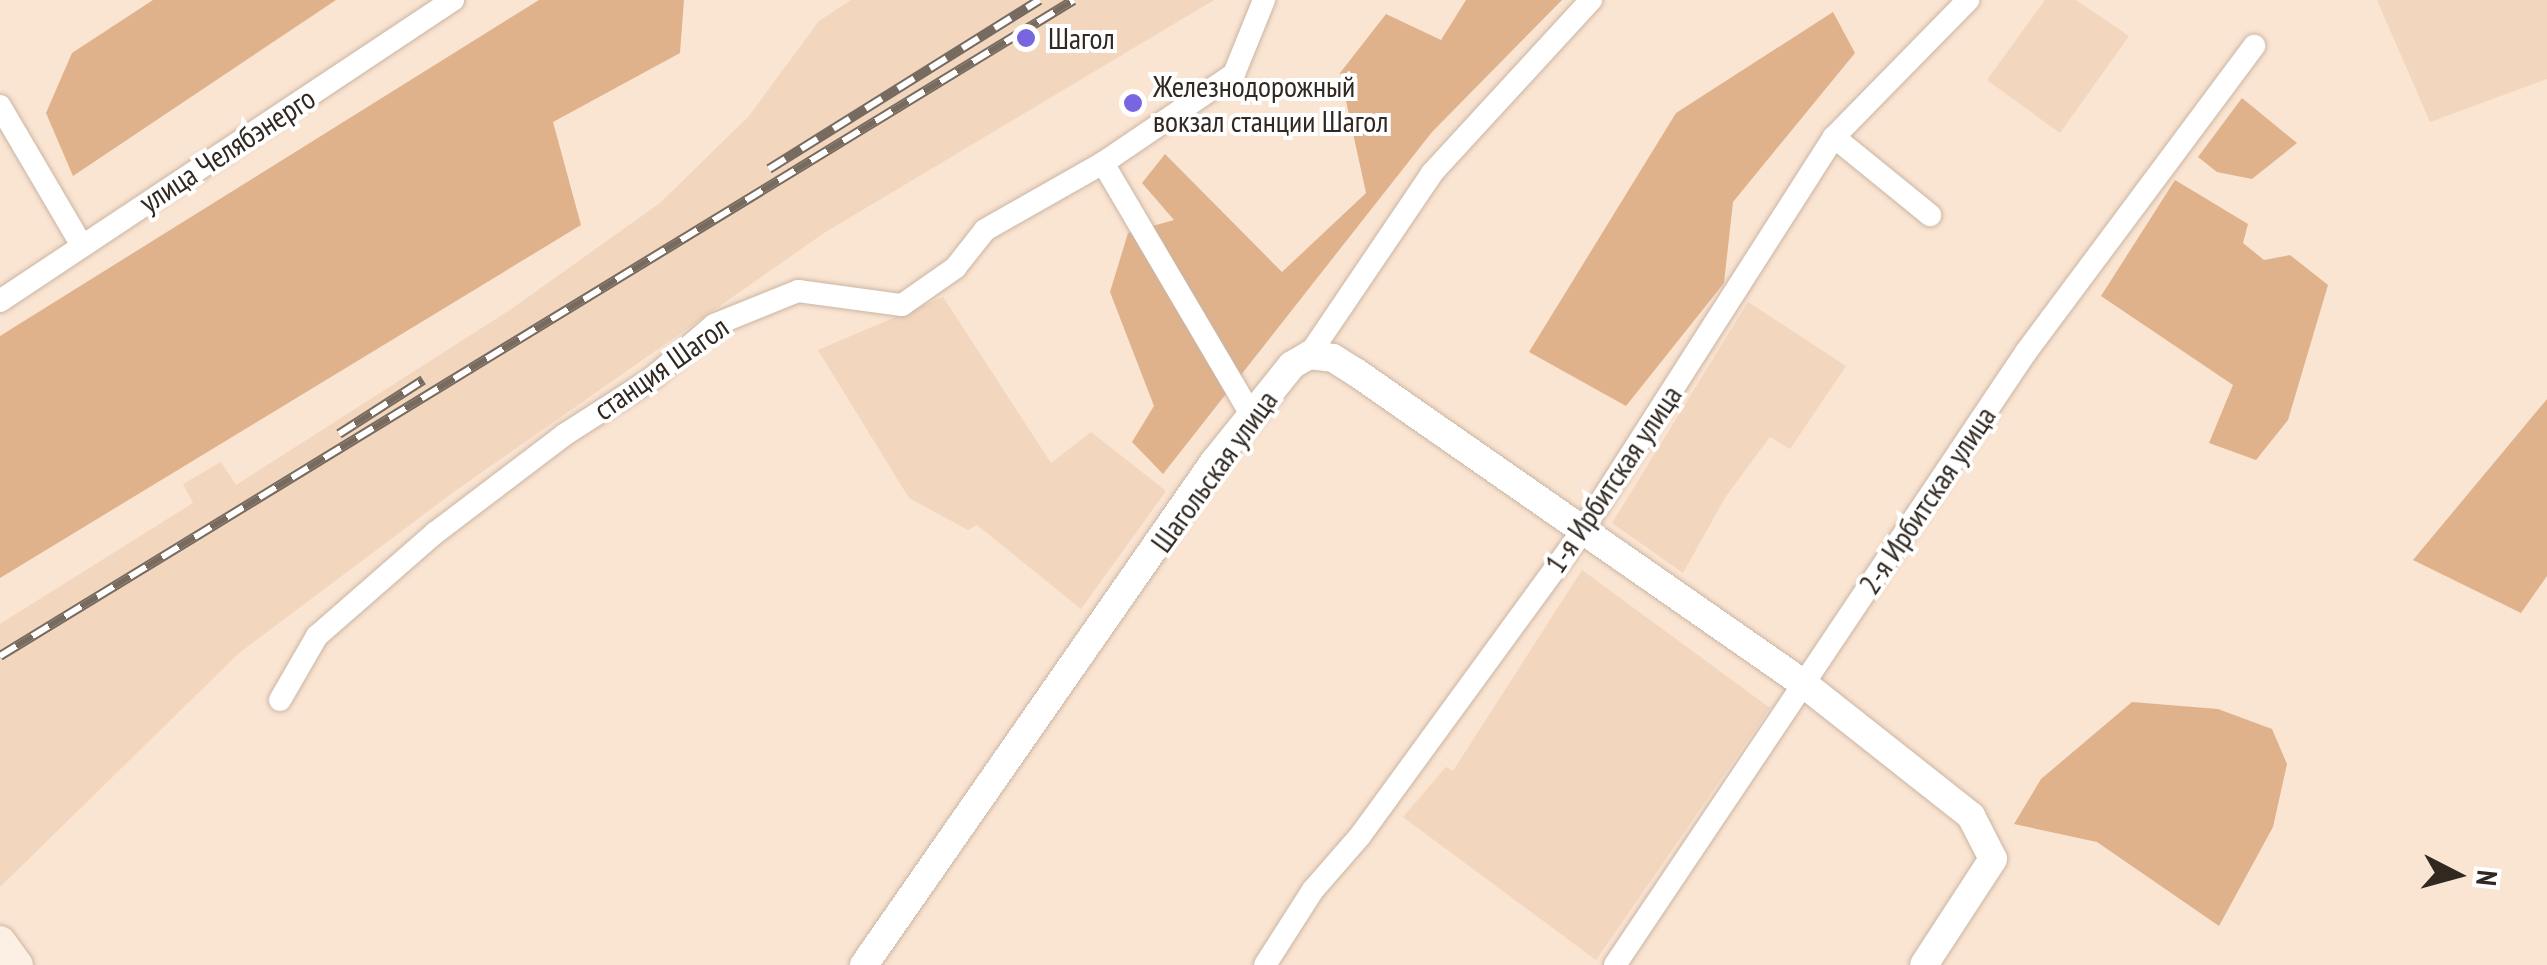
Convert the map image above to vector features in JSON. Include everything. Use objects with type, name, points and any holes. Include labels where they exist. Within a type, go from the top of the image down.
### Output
[{"type":"street","name":"улица Челябэнерго","points":[[0,300],[453,0]]},
{"type":"street","name":"станция Шагол","points":[[280,700],[317,636],[435,534],[564,435],[650,380],[714,324],[798,291],[902,305],[955,268],[985,230],[1102,163],[1234,74],[1264,0]]},
{"type":"street","name":"Шагольская улица","points":[[864,965],[1252,416],[1292,365],[1309,354],[1432,173],[1590,0]]},
{"type":"street","name":"1-я Ирбитская улица","points":[[1265,965],[1313,890],[1360,836],[1580,534],[1834,137],[1968,0]]},
{"type":"street","name":"2-я Ирбитская улица","points":[[1615,965],[2026,352],[2254,46]]},
{"type":"street","points":[[0,106],[81,244]]},
{"type":"street","points":[[1834,137],[1930,215]]},
{"type":"street","points":[[1102,163],[1252,416]]},
{"type":"street","points":[[1309,354],[1333,358],[1356,372],[1580,534],[1804,684],[1972,816],[1993,859],[1924,965]]},
{"type":"shaded area","points":[[153,0],[336,0],[73,176],[46,113],[72,53]]},
{"type":"shaded area","points":[[539,0],[684,0],[680,53],[553,122],[581,225],[0,578],[0,336]]},
{"type":"shaded area","points":[[851,0],[1214,0],[824,233],[455,491],[239,653],[0,887],[0,624],[193,503],[183,484],[221,462],[236,485],[510,310],[660,203],[749,116],[819,21]]},
{"type":"shaded area","points":[[1466,0],[1562,0],[1432,132],[1163,474],[1132,442],[1154,406],[1110,292],[1128,233],[1174,220],[1142,183],[1165,154],[1282,272],[1366,193],[1340,73],[1386,14],[1441,40]]},
{"type":"shaded area","points":[[2045,0],[2076,0],[2129,36],[2060,133],[1987,80]]},
{"type":"shaded area","points":[[2377,0],[2547,0],[2547,79],[2430,122]]},
{"type":"shaded area","points":[[1833,12],[1855,53],[1733,202],[1724,283],[1626,406],[1529,352],[1676,113]]},
{"type":"shaded area","points":[[2242,98],[2297,143],[2252,179],[2217,172],[2198,157]]},
{"type":"shaded area","points":[[2175,180],[2248,224],[2243,243],[2264,260],[2290,255],[2328,285],[2288,420],[2256,460],[2209,443],[2233,385],[2101,296]]},
{"type":"shaded area","points":[[943,297],[1051,463],[1091,432],[1166,491],[1081,609],[977,525],[968,530],[909,498],[818,350]]},
{"type":"shaded area","points":[[1748,302],[1846,366],[1790,449],[1770,437],[1726,496],[1683,573],[1612,523]]},
{"type":"shaded area","points":[[2547,399],[2547,576],[2521,613],[2413,560]]},
{"type":"shaded area","points":[[1582,570],[1770,708],[1596,960],[1403,817],[1446,767],[1453,771]]},
{"type":"shaded area","points":[[2132,702],[2218,709],[2272,729],[2287,764],[2273,827],[2219,926],[2097,842],[2014,824],[2041,779]]},
{"type":"railway","points":[[769,169],[1039,0]]},
{"type":"railway","points":[[0,656],[1074,0]]},
{"type":"railway","points":[[339,434],[423,380]]},
{"type":"place","name":"Шагол","points":[[1026,38]]},
{"type":"place","name":"Железнодорожный вокзал станции Шагол","points":[[1133,103]]}]
